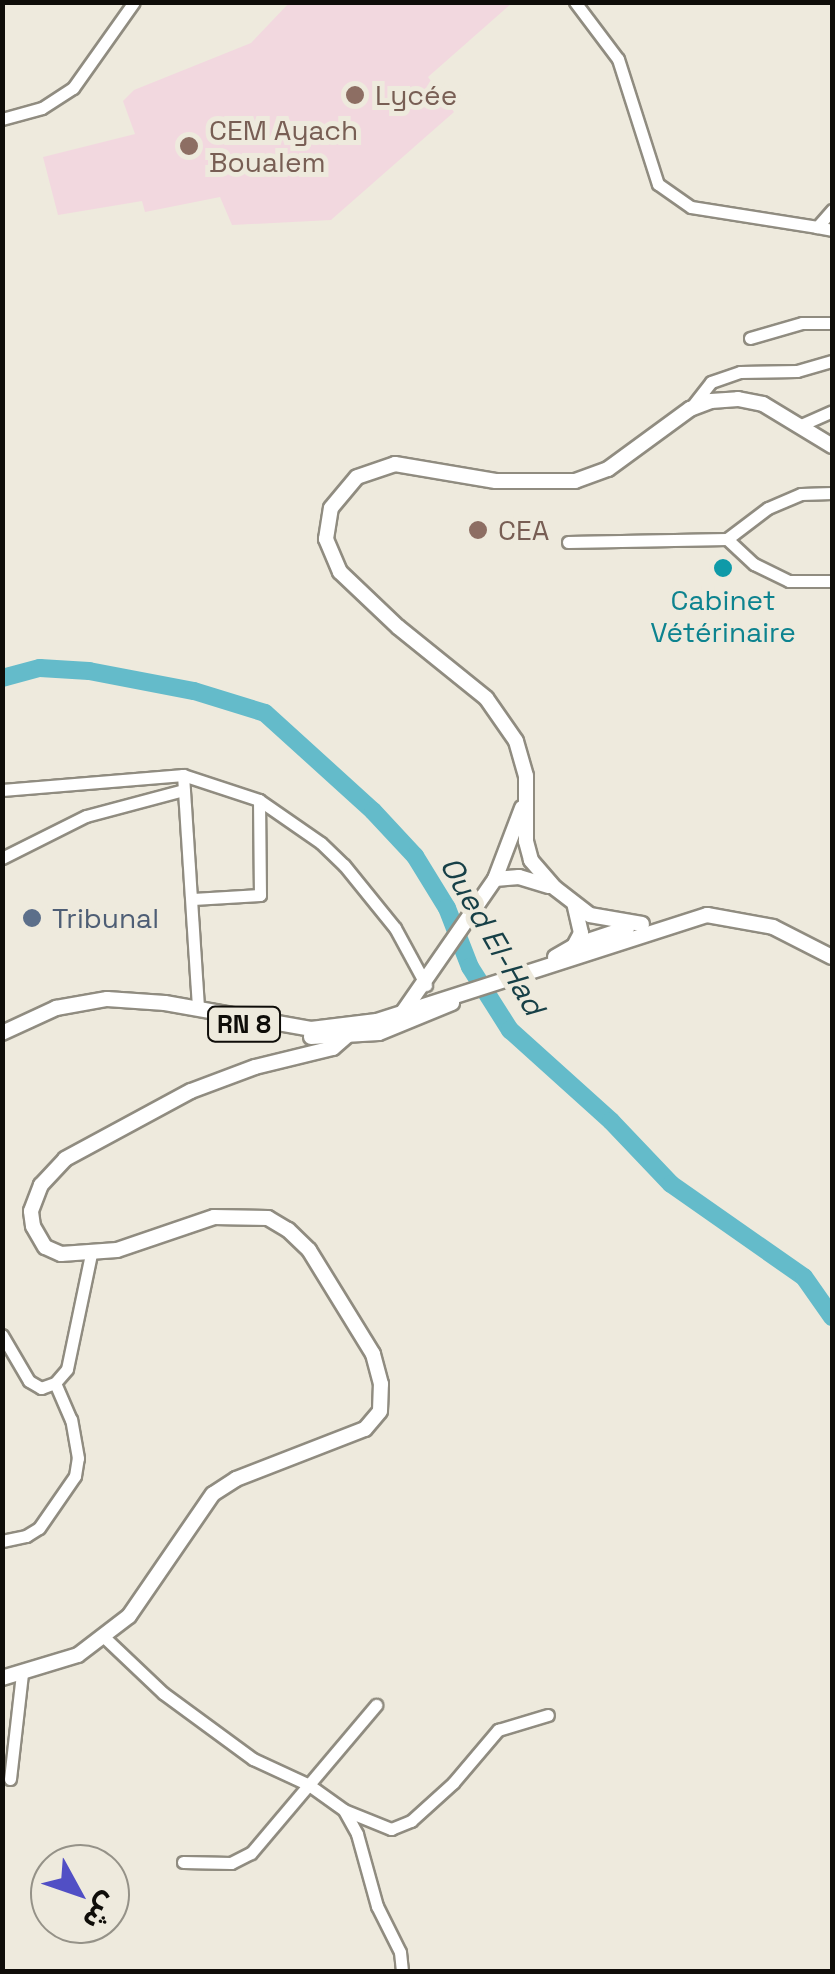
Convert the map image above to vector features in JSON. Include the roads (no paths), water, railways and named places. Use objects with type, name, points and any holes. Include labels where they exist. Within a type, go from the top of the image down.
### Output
[{"type":"main road","points":[[642,924],[607,922],[575,906],[554,888],[527,851],[528,788],[516,741],[486,698],[398,627],[340,572],[326,538],[332,508],[356,478],[394,464],[496,481],[575,480],[631,455],[690,409],[711,401],[738,399],[763,404],[832,446]]},
{"type":"main road","points":[[401,1014],[440,965],[495,879],[528,788]]},
{"type":"main road","points":[[495,879],[532,879],[554,888]]},
{"type":"main road","points":[[556,963],[576,944],[581,927],[575,906]]},
{"type":"main road","name":"RN 8","points":[[528,974],[576,944],[642,924],[730,916],[773,927],[832,957]]},
{"type":"main road","name":"RN 8","points":[[25,1023],[76,1009],[128,1004],[286,1034],[348,1038],[380,1033],[431,1015],[457,999],[677,921]]},
{"type":"main road","points":[[440,965],[434,987],[440,1001]]},
{"type":"main road","name":"RN 8","points":[[2,1033],[56,1008],[94,1000],[198,1008],[311,1029],[362,1023],[457,999]]},
{"type":"main road","points":[[2,1678],[78,1655],[104,1637],[148,1593],[164,1559],[212,1494],[236,1479],[371,1425],[380,1412],[381,1384],[374,1354],[310,1250],[268,1218],[214,1217],[131,1246],[91,1254],[54,1252],[40,1242],[32,1226],[35,1197],[58,1166],[191,1090],[238,1072],[324,1051],[348,1038],[362,1023]]},
{"type":"street","points":[[2,119],[42,108],[73,88],[134,2]]},
{"type":"street","points":[[573,3],[618,59],[658,184],[691,207],[832,230]]},
{"type":"street","points":[[817,226],[832,210]]},
{"type":"street","points":[[750,338],[802,323],[832,324]]},
{"type":"street","points":[[690,409],[710,382],[740,372],[797,370],[832,361]]},
{"type":"street","points":[[800,425],[832,410]]},
{"type":"street","points":[[568,542],[728,539],[768,508],[801,494],[832,493]]},
{"type":"street","points":[[728,539],[754,564],[789,581],[832,581]]},
{"type":"street","points":[[2,790],[183,774],[259,800],[321,842],[344,865],[396,928],[426,984]]},
{"type":"street","points":[[183,774],[198,1008]]},
{"type":"street","points":[[2,858],[86,816],[184,790]]},
{"type":"street","points":[[193,899],[260,895],[259,800]]},
{"type":"street","points":[[2,1335],[29,1381],[41,1388],[55,1383],[67,1369],[91,1254]]},
{"type":"street","points":[[2,1540],[26,1536],[39,1528],[75,1476],[78,1458],[71,1420],[55,1383]]},
{"type":"street","points":[[104,1637],[135,1669],[253,1759],[309,1785],[344,1810],[375,1824],[402,1826],[453,1782],[498,1730],[548,1715]]},
{"type":"street","points":[[10,1780],[22,1673]]},
{"type":"street","points":[[183,1862],[231,1863],[251,1853],[376,1705]]},
{"type":"street","points":[[344,1810],[357,1834],[378,1906],[400,1952],[402,1972]]},
{"type":"waterway","name":"Oued El-Had","points":[[2,678],[40,668],[89,671],[194,691],[265,713],[373,811],[415,856],[447,908],[470,967],[510,1030],[611,1121],[671,1184],[804,1277],[832,1317]]},
{"type":"place","name":"Lycée","points":[[355,95]]},
{"type":"place","name":"CEM Ayach Boualem","points":[[189,146]]},
{"type":"place","name":"CEA","points":[[478,530]]},
{"type":"place","name":"Cabinet Vétérinaire","points":[[723,568]]},
{"type":"place","name":"Tribunal","points":[[32,918]]}]
